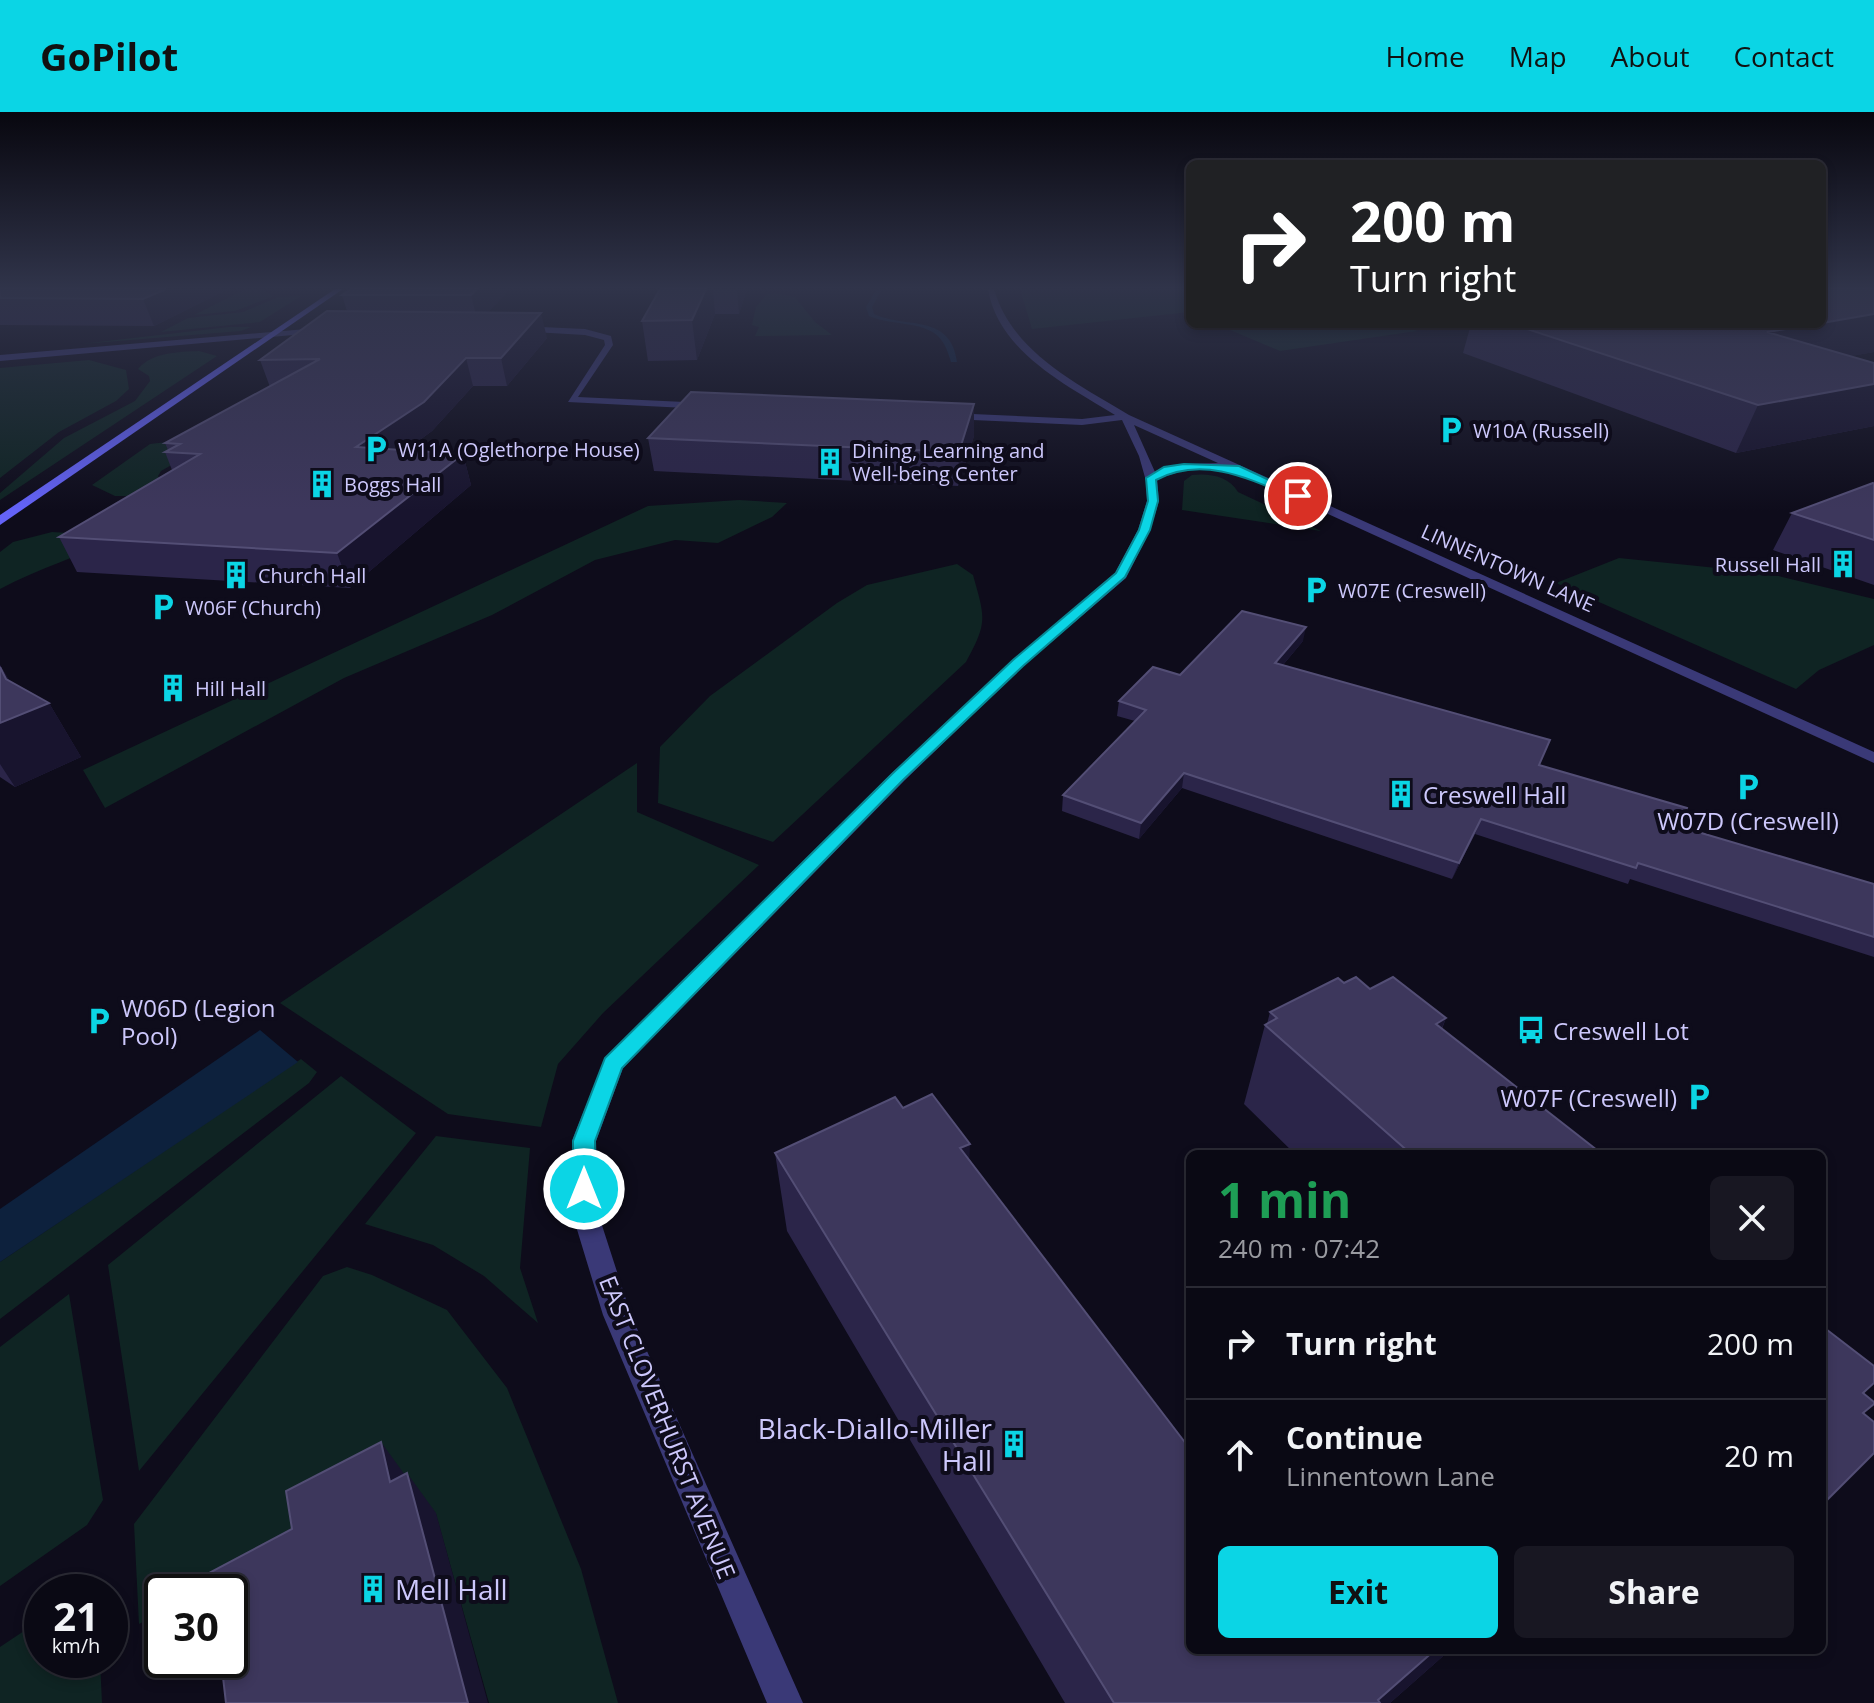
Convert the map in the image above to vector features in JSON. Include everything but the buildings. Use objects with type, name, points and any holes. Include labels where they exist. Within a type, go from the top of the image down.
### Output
[{"type":"main road","points":[[0,521],[231,363]]},
{"type":"street","points":[[596,363],[571,400],[716,407]]},
{"type":"street","points":[[1044,363],[1125,417]]},
{"type":"street","points":[[944,416],[1082,422],[1125,417]]},
{"type":"street","name":"LINNENTOWN LANE","points":[[1125,417],[1874,758]]},
{"type":"street","name":"EAST CLOVERHURST AVENUE","points":[[785,1703],[617,1315],[585,1213],[584,1141],[613,1064],[898,777],[1018,663],[1121,575],[1144,530],[1153,501],[1151,478],[1144,456],[1125,417]]},
{"type":"street","points":[[1151,478],[1168,469],[1184,467],[1235,469]]},
{"type":"green space","points":[[101,363],[126,370],[129,389],[116,401],[59,432],[0,478],[0,368]]},
{"type":"green space","points":[[144,363],[206,363],[0,500],[0,493],[64,438],[135,401],[150,381],[149,376],[138,369]]},
{"type":"green space","points":[[176,441],[201,448],[161,471],[158,476],[161,482],[150,496],[115,496],[92,485],[150,444]]},
{"type":"green space","points":[[1192,475],[1212,475],[1224,479],[1238,492],[1321,531],[1182,510],[1184,481]]},
{"type":"green space","points":[[739,500],[787,503],[772,517],[718,543],[675,540],[595,560],[492,615],[344,678],[105,808],[83,770],[648,506]]},
{"type":"green space","points":[[52,532],[121,536],[0,589],[0,552],[13,542]]},
{"type":"green space","points":[[1619,558],[1766,573],[1874,599],[1874,645],[1819,670],[1796,689],[1556,583]]},
{"type":"green space","points":[[957,564],[973,575],[982,611],[978,638],[966,662],[773,842],[658,803],[660,747],[710,696],[837,603],[867,585]]},
{"type":"green space","points":[[637,763],[637,812],[759,865],[603,1013],[558,1064],[541,1127],[448,1114],[280,1003]]},
{"type":"green space","points":[[301,1059],[317,1072],[309,1083],[0,1319],[0,1262]]},
{"type":"green space","points":[[341,1076],[416,1133],[139,1471],[108,1265]]},
{"type":"green space","points":[[436,1136],[530,1148],[520,1268],[538,1323],[484,1276],[433,1245],[365,1224]]},
{"type":"green space","points":[[347,1267],[372,1275],[447,1310],[507,1388],[581,1569],[618,1703],[489,1703],[436,1514],[322,1531],[237,1574],[144,1574],[144,1621],[139,1624],[134,1524],[323,1276]]},
{"type":"green space","points":[[69,1294],[103,1500],[87,1525],[0,1586],[0,1347]]},
{"type":"green space","points":[[24,1631],[24,1678],[101,1678],[102,1703],[0,1703],[0,1647]]},
{"type":"water","points":[[260,1030],[298,1062],[0,1262],[0,1209]]},
{"type":"place","name":"W10A (Russell)","points":[[1451,430]]},
{"type":"place","name":"W11A (Oglethorpe House)","points":[[376,449]]},
{"type":"place","name":"Dining, Learning and Well-being Center","points":[[830,462]]},
{"type":"place","name":"Boggs Hall","points":[[322,484]]},
{"type":"place","name":"Russell Hall","points":[[1843,564]]},
{"type":"place","name":"Church Hall","points":[[236,575]]},
{"type":"place","name":"W07E (Creswell)","points":[[1316,590]]},
{"type":"place","name":"W06F (Church)","points":[[163,607]]},
{"type":"place","name":"Hill Hall","points":[[173,688]]},
{"type":"place","name":"W07D (Creswell)","points":[[1748,787]]},
{"type":"place","name":"Creswell Hall","points":[[1401,794]]},
{"type":"place","name":"W06D (Legion Pool)","points":[[99,1021]]},
{"type":"place","name":"Creswell Lot","points":[[1531,1030]]},
{"type":"place","name":"W07F (Creswell)","points":[[1699,1097]]},
{"type":"place","name":"Black-Diallo-Miller Hall","points":[[1014,1444]]},
{"type":"place","name":"Mell Hall","points":[[373,1589]]},
{"type":"route","points":[[584,1189],[584,1141],[613,1064],[898,777],[1018,663],[1121,575],[1144,530],[1153,501],[1151,478],[1168,469],[1205,465],[1235,469],[1298,496]]}]
